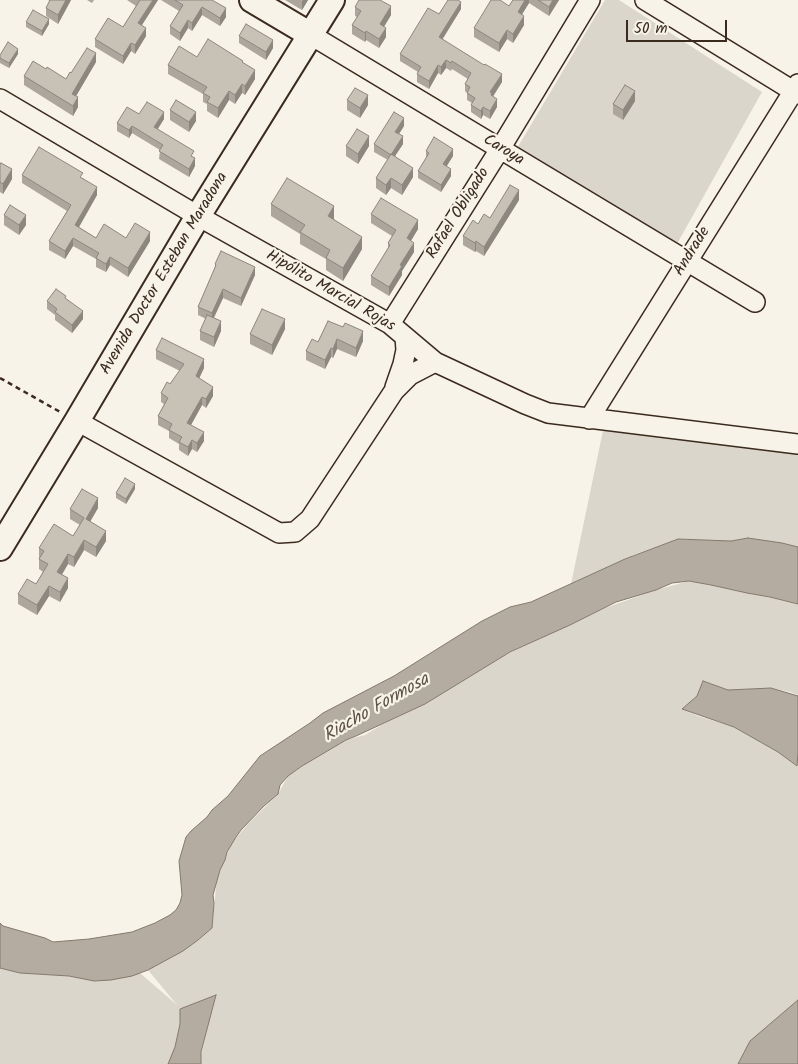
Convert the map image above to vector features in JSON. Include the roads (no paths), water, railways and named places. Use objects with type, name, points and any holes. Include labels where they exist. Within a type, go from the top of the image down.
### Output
[{"type":"main road","name":"Caroya","points":[[252,0],[311,35]]},
{"type":"main road","name":"Avenida Doctor Esteban Maradona","points":[[0,548],[198,216],[332,0]]},
{"type":"street","name":"Rafael Obligado","points":[[390,324],[500,149],[590,0]]},
{"type":"street","points":[[645,0],[797,90]]},
{"type":"street","name":"Caroya","points":[[311,35],[754,302]]},
{"type":"street","name":"Andrade","points":[[589,419],[797,90]]},
{"type":"street","name":"Hipólito Marcial Rojas","points":[[0,99],[198,216],[390,324],[436,362],[548,413],[798,444]]},
{"type":"street","points":[[394,391],[403,364],[406,337]]},
{"type":"street","points":[[77,421],[279,533],[295,532],[310,519],[394,391],[410,375],[436,362]]},
{"type":"water","name":"Riacho Formosa","points":[[748,538],[798,547],[798,604],[689,581],[672,583],[616,602],[510,652],[425,704],[346,740],[288,776],[280,785],[278,794],[241,830],[227,852],[213,895],[212,928],[183,951],[148,970],[132,976],[111,980],[94,981],[69,976],[20,973],[0,968],[0,923],[3,926],[53,942],[89,939],[132,932],[170,915],[176,910],[182,895],[179,861],[186,837],[228,796],[260,756],[323,713],[394,676],[482,621],[510,607],[531,602],[625,559],[678,539],[731,541]]},
{"type":"water","points":[[703,681],[728,690],[771,688],[798,696],[797,766],[778,752],[734,727],[682,709],[697,696]]},
{"type":"water","points":[[216,995],[201,1052],[201,1064],[168,1064],[175,1047],[180,1024],[180,1009]]},
{"type":"water","points":[[798,1000],[798,1064],[738,1064],[750,1041]]}]
